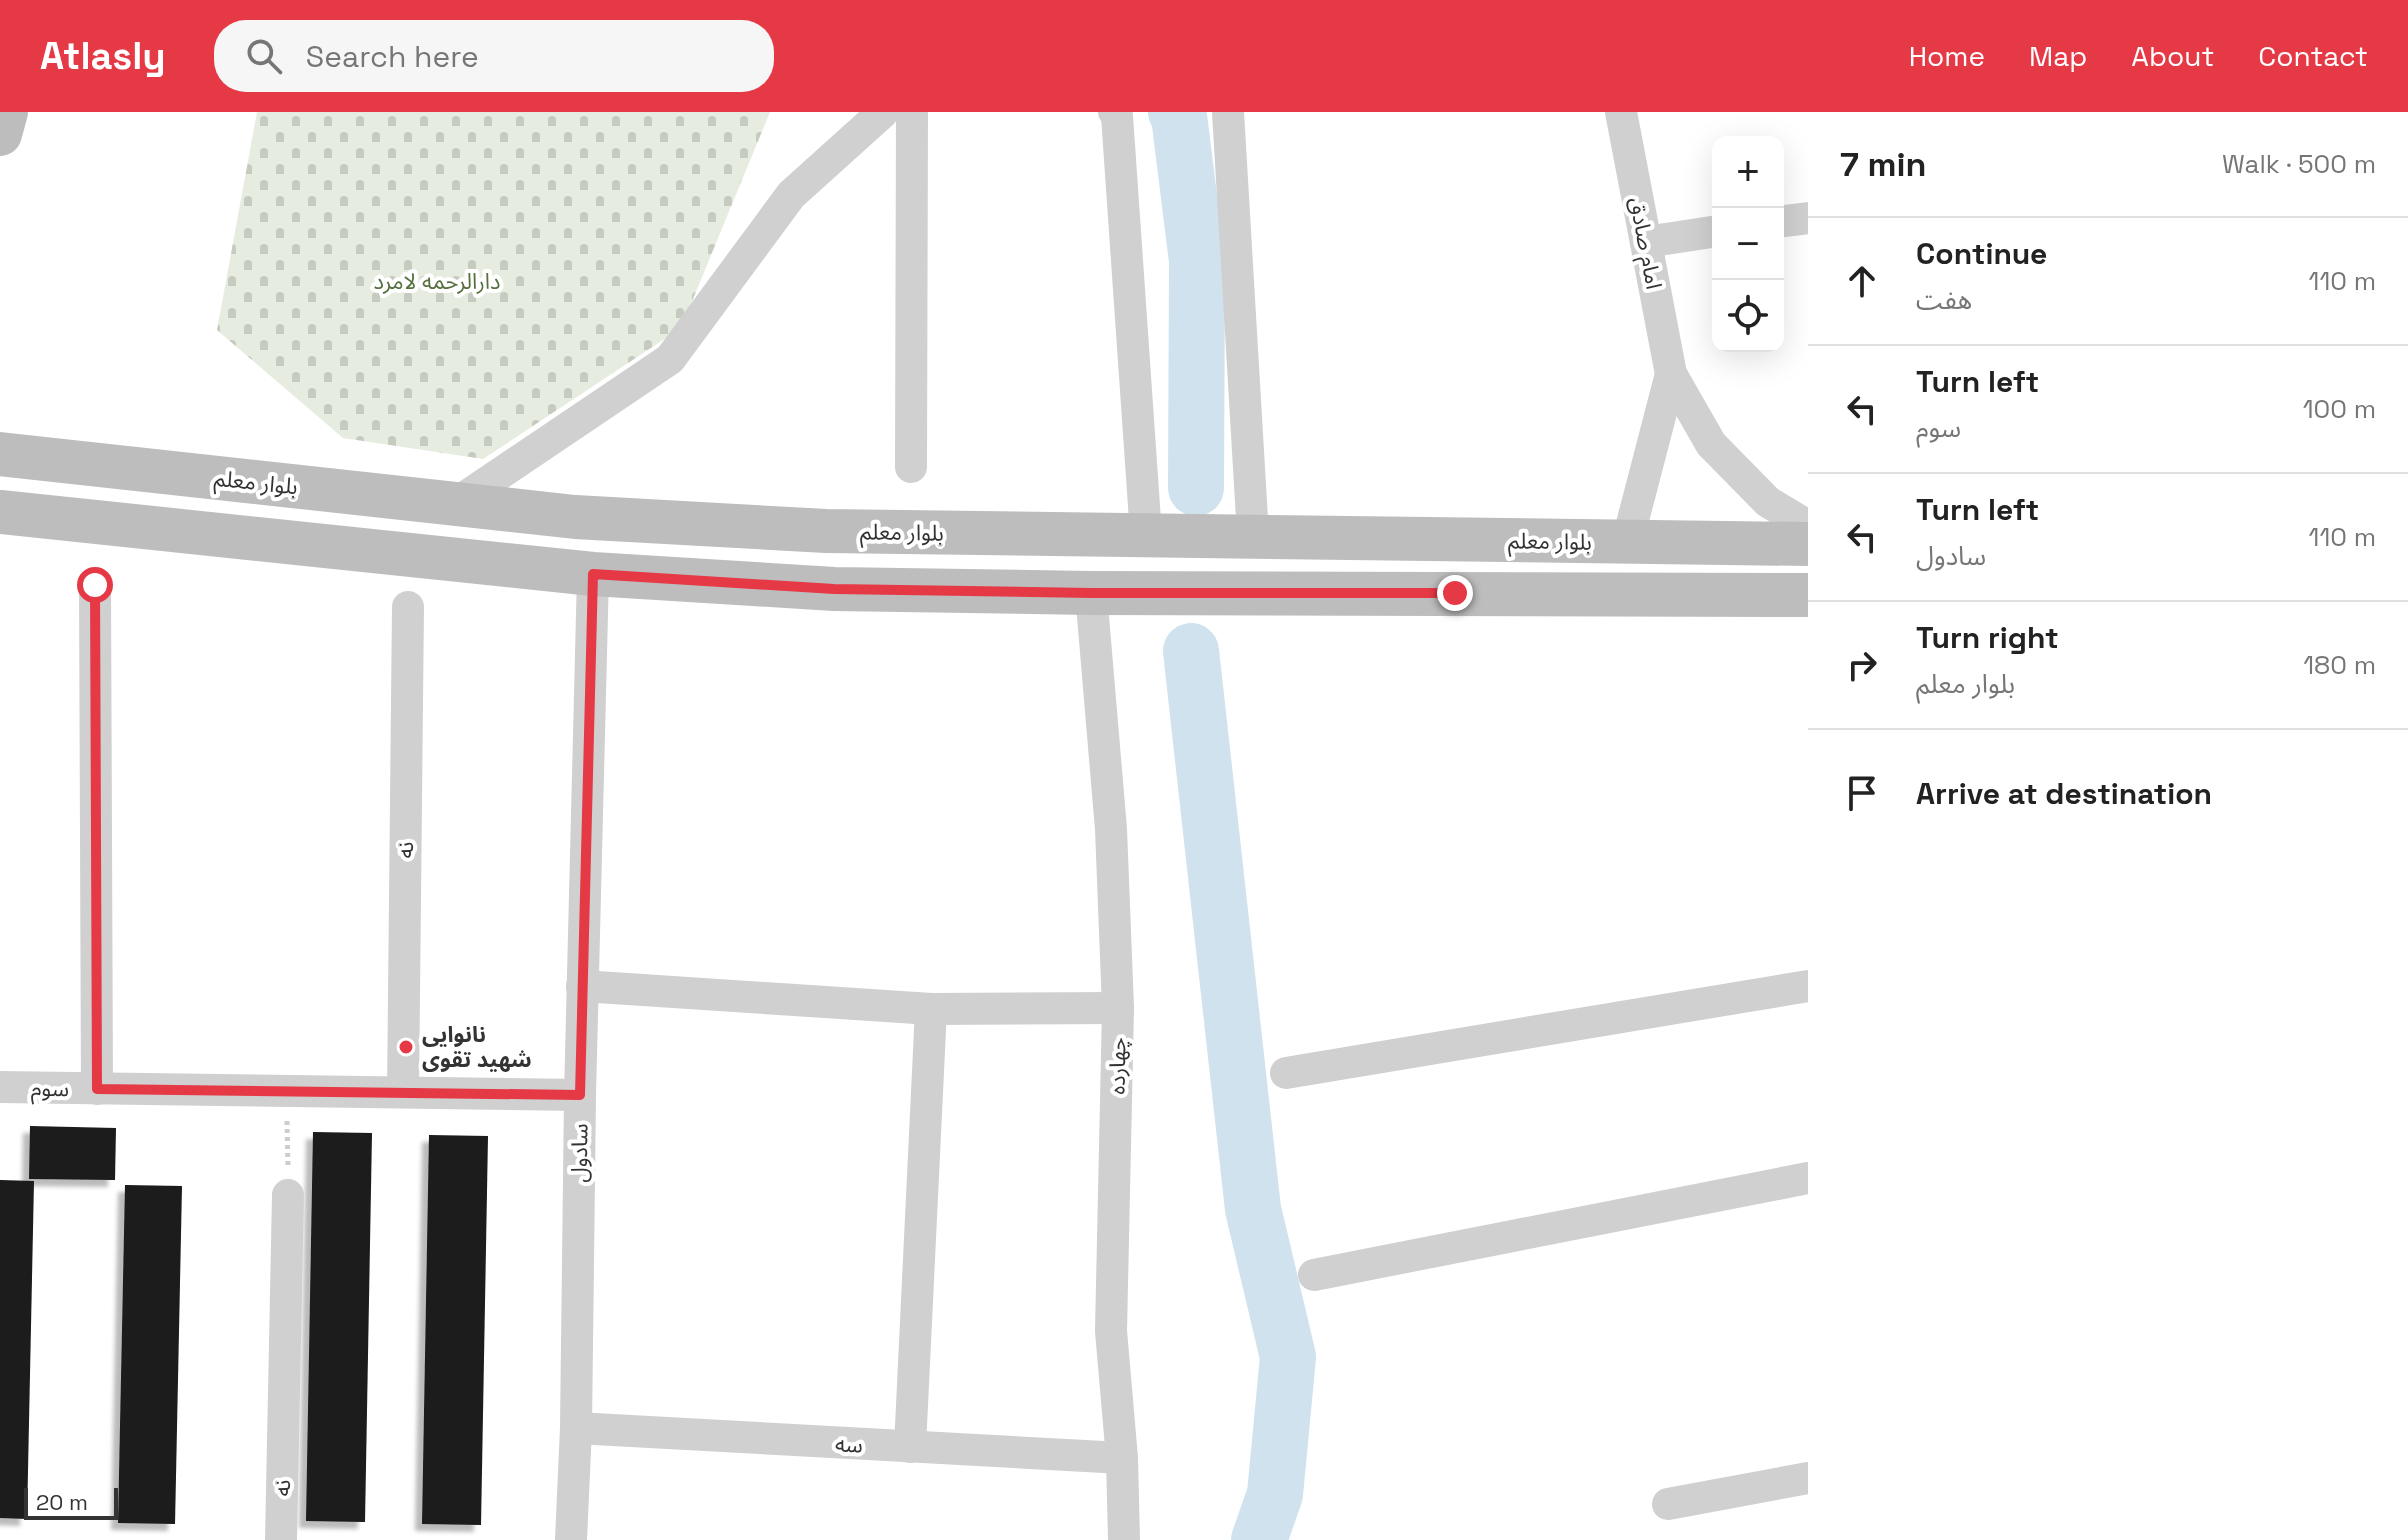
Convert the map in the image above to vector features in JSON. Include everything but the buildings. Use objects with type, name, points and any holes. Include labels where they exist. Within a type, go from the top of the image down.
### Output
[{"type":"street","points":[[0,134],[6,112]]},
{"type":"street","points":[[455,504],[670,359],[791,195],[883,112]]},
{"type":"street","points":[[911,467],[912,112]]},
{"type":"street","points":[[1114,112],[1117,116],[1146,535]]},
{"type":"street","points":[[1228,112],[1253,536]]},
{"type":"street","name":"امام صادق","points":[[1621,112],[1671,374]]},
{"type":"street","points":[[1784,221],[1808,218]]},
{"type":"street","points":[[1646,242],[1712,232]]},
{"type":"street","points":[[1671,374],[1711,444],[1768,502],[1808,526]]},
{"type":"street","points":[[1627,543],[1671,374]]},
{"type":"street","name":"بلوار معلم","points":[[0,454],[575,517],[826,531],[1808,544]]},
{"type":"street","points":[[177,530],[183,473]]},
{"type":"street","points":[[0,512],[593,574],[834,589],[1091,593],[1808,595]]},
{"type":"street","name":"سادول","points":[[571,1540],[576,1428],[582,986],[593,574]]},
{"type":"street","points":[[95,585],[97,1089]]},
{"type":"street","name":"چهارده","points":[[1091,593],[1111,829],[1118,1008],[1111,1331],[1122,1458],[1124,1540]]},
{"type":"street","name":"نه","points":[[403,1092],[408,607]]},
{"type":"street","points":[[582,986],[931,1009],[1118,1008]]},
{"type":"street","points":[[1286,1073],[1808,986]]},
{"type":"street","points":[[910,1447],[931,1009]]},
{"type":"street","name":"سوم","points":[[0,1087],[580,1095]]},
{"type":"street","points":[[1314,1275],[1808,1178]]},
{"type":"street","name":"نه","points":[[281,1540],[288,1195]]},
{"type":"street","name":"سه","points":[[576,1428],[1122,1458]]},
{"type":"street","points":[[1668,1504],[1808,1478]]},
{"type":"path","points":[[287,1092],[288,1195]]},
{"type":"green space","name":"دارالرحمه لامرد","points":[[257,112],[770,112],[681,328],[483,459],[343,438],[217,330]]},
{"type":"waterway","points":[[1176,112],[1179,116],[1197,261],[1196,488]]},
{"type":"waterway","points":[[1191,651],[1253,1209],[1288,1357],[1275,1494],[1259,1540]]},
{"type":"place","name":"نانوایی شهید تقوی","points":[[406,1047]]},
{"type":"route","points":[[95,585],[97,1089],[580,1095],[593,574],[834,589],[1455,593]]}]
